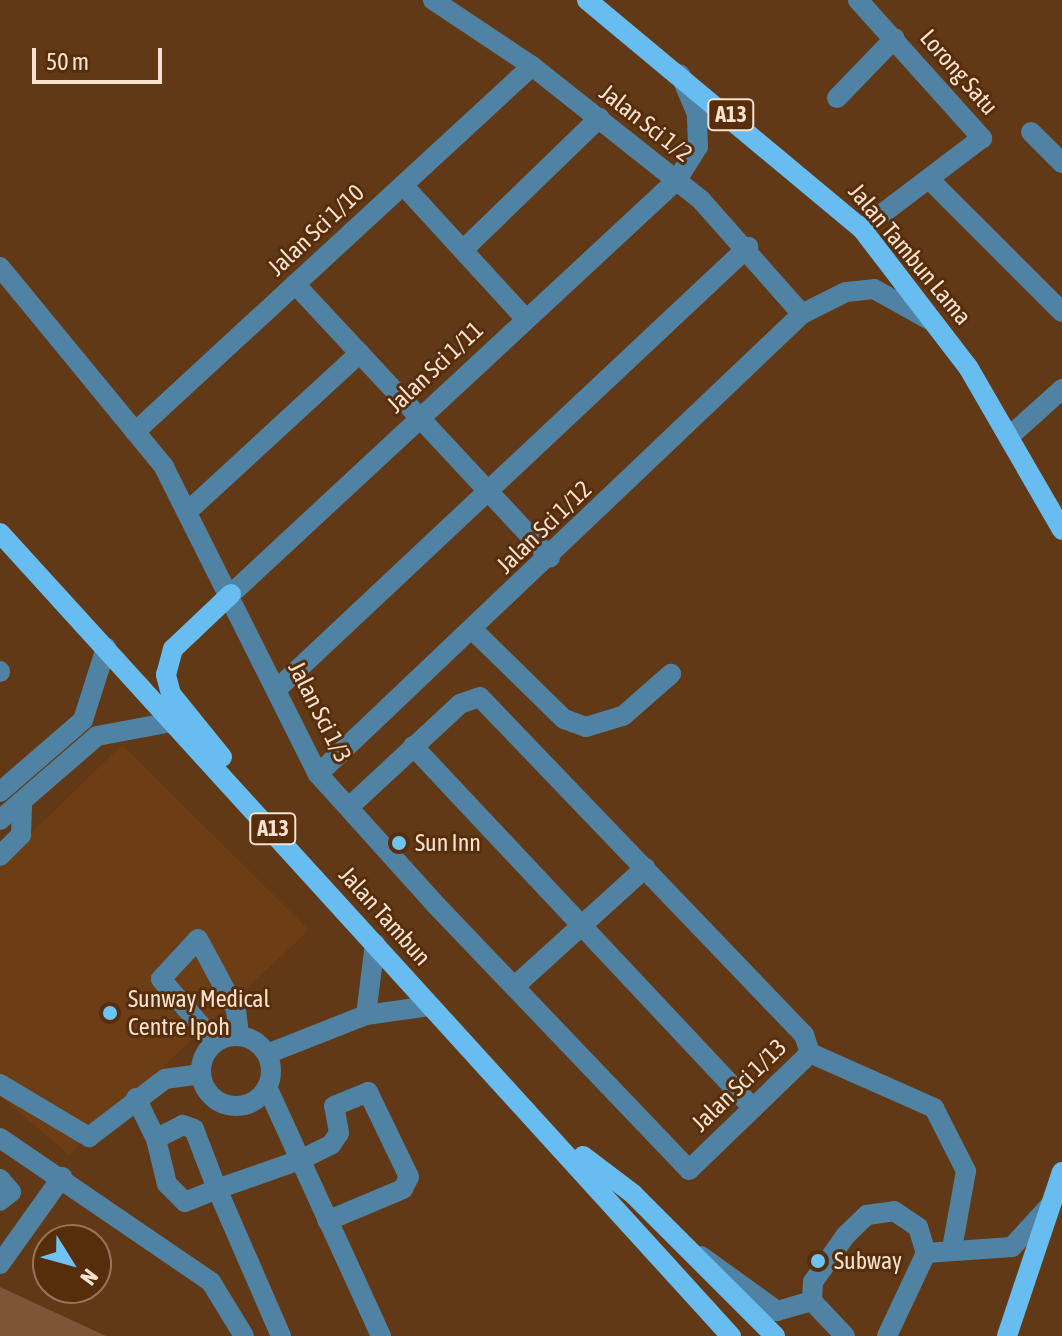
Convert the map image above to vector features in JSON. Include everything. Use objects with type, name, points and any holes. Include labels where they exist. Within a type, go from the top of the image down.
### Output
[{"type":"main road","name":"Jalan Tambun Lama","points":[[587,0],[679,73],[862,229],[939,328],[1011,435],[1062,530]]},
{"type":"main road","name":"Jalan Tambun","points":[[0,533],[267,822],[731,1336]]},
{"type":"main road","points":[[231,594],[173,649],[166,675],[171,694],[267,822]]},
{"type":"main road","points":[[544,1127],[633,1194],[775,1336]]},
{"type":"main road","points":[[1007,1336],[1062,1172]]},
{"type":"street","name":"Jalan Sci 1/2","points":[[433,0],[532,66],[677,180],[748,247],[802,314]]},
{"type":"street","name":"Lorong Satu","points":[[858,0],[982,132],[977,147],[862,229]]},
{"type":"street","points":[[837,98],[895,38]]},
{"type":"street","name":"Jalan Sci 1/10","points":[[135,432],[532,66]]},
{"type":"street","name":"Jalan Sci 1/11","points":[[231,594],[677,180],[698,147],[697,114],[679,73]]},
{"type":"street","points":[[463,250],[599,118]]},
{"type":"street","points":[[1031,132],[1062,163]]},
{"type":"street","points":[[929,179],[1062,312]]},
{"type":"street","points":[[403,185],[525,318]]},
{"type":"street","points":[[278,688],[748,247]]},
{"type":"street","name":"Jalan Sci 1/3","points":[[0,267],[135,432],[187,512],[231,594],[318,774],[689,1170]]},
{"type":"street","points":[[295,284],[550,557]]},
{"type":"street","name":"Jalan Sci 1/12","points":[[318,774],[550,557],[802,314],[846,292],[874,289],[939,328]]},
{"type":"street","points":[[187,512],[360,353]]},
{"type":"street","points":[[1011,435],[1062,389]]},
{"type":"street","points":[[473,630],[564,719],[586,727],[623,716],[671,674]]},
{"type":"street","points":[[0,792],[83,720],[106,648]]},
{"type":"street","points":[[349,807],[467,699],[480,697],[645,868],[807,1044],[934,1108],[966,1171],[952,1249]]},
{"type":"street","points":[[0,820],[97,736],[172,722]]},
{"type":"street","points":[[413,746],[753,1108]]},
{"type":"street","points":[[0,856],[21,835],[22,802]]},
{"type":"street","points":[[515,986],[645,868]]},
{"type":"street","points":[[215,1042],[161,979],[198,939],[236,1010],[239,1036]]},
{"type":"street","points":[[366,1015],[375,944]]},
{"type":"street","points":[[267,1054],[366,1015],[430,1006]]},
{"type":"street","points":[[215,1042],[239,1036],[267,1054]]},
{"type":"street","points":[[215,1042],[201,1074],[209,1095],[232,1107],[256,1100],[267,1087]]},
{"type":"street","name":"Jalan Sci 1/13","points":[[689,1170],[753,1108],[807,1044]]},
{"type":"street","points":[[267,1054],[267,1087],[381,1336]]},
{"type":"street","points":[[0,1084],[89,1137],[136,1098],[169,1077],[201,1074]]},
{"type":"street","points":[[136,1098],[156,1139],[176,1197],[185,1202],[300,1160],[339,1137],[334,1106],[342,1098],[362,1091],[373,1097],[409,1177],[406,1185],[327,1221]]},
{"type":"street","points":[[156,1139],[183,1125],[194,1129],[281,1336]]},
{"type":"street","points":[[0,1138],[62,1177],[211,1282],[244,1336]]},
{"type":"street","points":[[0,1264],[62,1177]]},
{"type":"street","points":[[0,1179],[11,1192],[0,1201]]},
{"type":"street","points":[[926,1253],[1012,1247],[1052,1203]]},
{"type":"street","points":[[845,1336],[812,1301],[813,1282],[867,1215],[907,1216],[924,1236],[926,1253],[887,1336]]},
{"type":"street","points":[[688,1248],[777,1311],[812,1301]]},
{"type":"shaded area","name":"Sunway Medical Centre Ipoh","points":[[122,745],[309,930],[69,1155],[0,1096],[0,863]]},
{"type":"shaded area","points":[[0,1287],[106,1336],[0,1336]]},
{"type":"place","name":"Sun Inn","points":[[399,843]]},
{"type":"place","name":"Sunway Medical Centre Ipoh","points":[[110,1013]]},
{"type":"place","name":"Subway","points":[[818,1261]]}]
